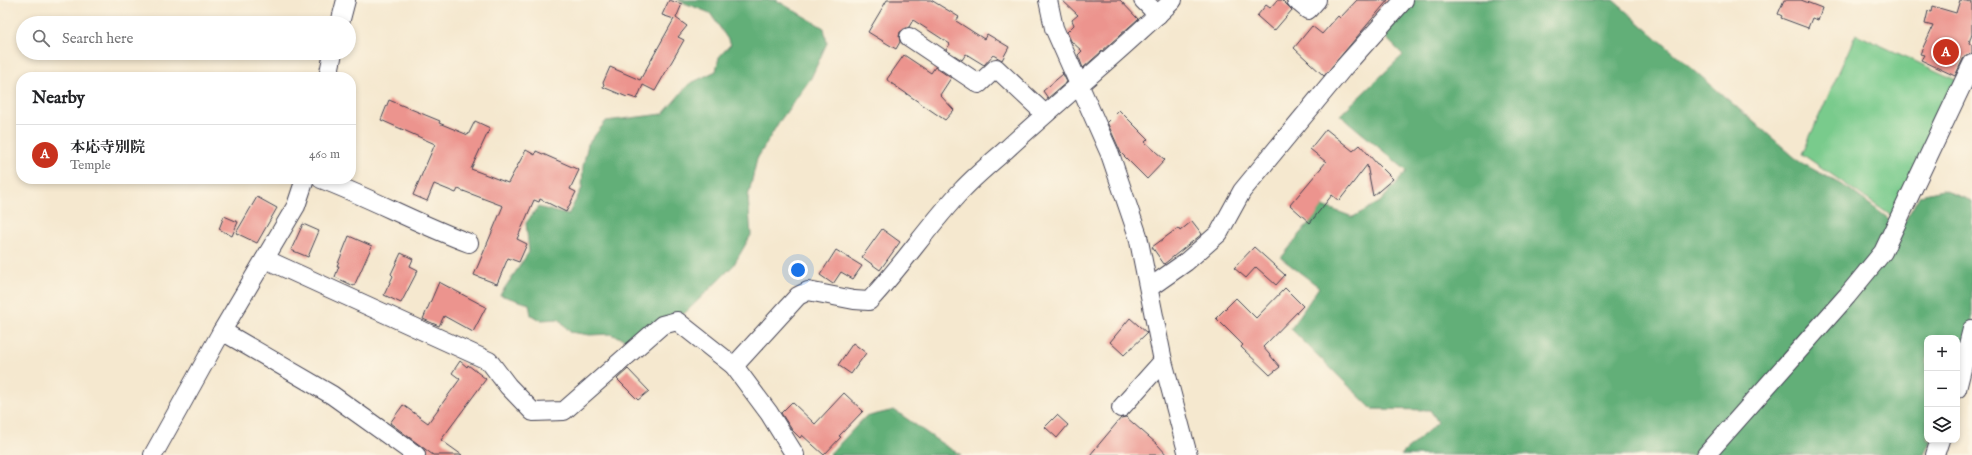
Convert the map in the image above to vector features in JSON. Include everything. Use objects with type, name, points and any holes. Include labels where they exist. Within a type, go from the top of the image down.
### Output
[{"type":"street","points":[[342,16],[346,0]]},
{"type":"street","points":[[1048,0],[1054,28],[1110,154],[1138,236],[1164,361],[1188,455]]},
{"type":"street","points":[[1143,0],[1158,15]]},
{"type":"street","points":[[734,366],[798,296],[808,291],[869,301],[891,278],[919,240],[963,189],[1173,0]]},
{"type":"street","points":[[1296,0],[1308,10],[1317,0]]},
{"type":"street","points":[[1149,288],[1186,262],[1219,233],[1242,190],[1257,174],[1346,66],[1404,0]]},
{"type":"street","points":[[909,37],[979,84],[996,68],[1045,114]]},
{"type":"street","points":[[329,72],[332,60]]},
{"type":"street","points":[[1706,455],[1847,296],[1883,252],[1972,64]]},
{"type":"street","points":[[153,455],[222,331],[296,206],[303,184]]},
{"type":"street","points":[[334,184],[361,194],[432,229],[468,243]]},
{"type":"street","points":[[265,259],[489,361],[508,386],[533,412],[564,411],[662,325],[677,321],[734,366],[769,413],[795,455]]},
{"type":"street","points":[[1960,377],[1972,329]]},
{"type":"street","points":[[222,331],[332,395],[416,455]]},
{"type":"street","points":[[1121,408],[1164,361]]},
{"type":"street","points":[[1935,455],[1939,443]]},
{"type":"green space","points":[[677,0],[776,0],[824,28],[827,43],[811,78],[777,125],[757,159],[748,197],[751,235],[733,266],[685,313],[655,322],[633,342],[610,334],[590,335],[570,332],[559,319],[541,320],[531,315],[529,304],[500,295],[529,252],[526,223],[538,207],[568,215],[582,188],[583,166],[588,144],[606,121],[663,114],[689,84],[716,71],[719,57],[731,44],[710,13]]},
{"type":"green space","points":[[1411,0],[1613,0],[1800,162],[1849,189],[1901,228],[1920,195],[1943,190],[1972,201],[1972,326],[1960,364],[1960,335],[1924,335],[1924,443],[1930,443],[1924,455],[1401,455],[1438,422],[1430,410],[1372,409],[1291,329],[1319,287],[1281,258],[1323,206],[1353,217],[1380,202],[1407,171],[1340,115],[1403,55],[1383,35]]},
{"type":"green space","points":[[1856,34],[1958,81],[1893,217],[1802,154]]},
{"type":"green space","points":[[894,410],[961,455],[829,455],[865,417]]},
{"type":"building","points":[[669,0],[682,4],[676,18],[687,26],[678,37],[684,40],[655,91],[643,85],[637,99],[627,97],[603,87],[603,83],[610,67],[640,80],[674,19],[662,15]]},
{"type":"building","points":[[887,0],[931,0],[959,17],[956,21],[984,39],[987,34],[1009,47],[1002,60],[993,55],[984,65],[966,54],[962,60],[946,50],[950,44],[913,20],[909,27],[900,32],[900,42],[896,49],[868,32]]},
{"type":"building","points":[[1062,0],[1120,0],[1138,19],[1083,68],[1078,55],[1082,51],[1071,41],[1067,32],[1074,25],[1072,20],[1078,15]]},
{"type":"building","points":[[1277,0],[1282,0],[1292,10],[1274,31],[1257,16],[1266,5],[1270,8]]},
{"type":"building","points":[[1357,0],[1388,0],[1324,76],[1294,48],[1312,26],[1322,34],[1338,16],[1340,18]]},
{"type":"building","points":[[1784,0],[1801,0],[1822,8],[1818,20],[1812,18],[1808,28],[1781,18],[1782,16],[1778,14]]},
{"type":"building","points":[[1960,0],[1972,2],[1972,33],[1969,43],[1972,45],[1972,54],[1966,55],[1955,76],[1921,60],[1924,55],[1920,54],[1933,26],[1925,24],[1928,11],[1931,12],[1932,6],[1956,13]]},
{"type":"building","points":[[904,55],[931,73],[935,67],[951,78],[940,95],[954,110],[945,120],[888,81],[887,79]]},
{"type":"building","points":[[1063,74],[1067,82],[1048,98],[1043,91]]},
{"type":"building","points":[[389,100],[440,121],[439,123],[468,135],[475,121],[490,128],[471,169],[508,183],[526,150],[535,155],[536,151],[579,170],[570,189],[576,192],[566,212],[540,199],[539,202],[534,200],[517,239],[527,244],[519,262],[508,258],[497,284],[474,275],[503,206],[458,189],[456,193],[434,184],[427,201],[413,195],[435,144],[381,120]]},
{"type":"building","points":[[1119,110],[1148,139],[1145,142],[1165,160],[1147,179],[1121,153],[1107,122]]},
{"type":"building","points":[[1326,129],[1353,151],[1360,145],[1393,179],[1373,196],[1367,165],[1339,201],[1332,195],[1310,223],[1290,205],[1326,162],[1310,149]]},
{"type":"building","points":[[257,197],[277,208],[257,243],[236,233]]},
{"type":"building","points":[[224,216],[238,222],[232,236],[219,229]]},
{"type":"building","points":[[1192,221],[1202,234],[1164,264],[1152,247],[1178,228],[1180,231]]},
{"type":"building","points":[[303,224],[319,231],[308,257],[291,250]]},
{"type":"building","points":[[882,229],[900,242],[880,270],[862,257]]},
{"type":"building","points":[[349,236],[372,246],[354,286],[335,277],[339,266],[337,266]]},
{"type":"building","points":[[1254,247],[1285,275],[1276,285],[1256,267],[1246,278],[1234,268]]},
{"type":"building","points":[[836,250],[862,266],[853,279],[841,272],[833,284],[820,275]]},
{"type":"building","points":[[401,253],[413,259],[410,266],[418,270],[401,303],[384,295],[393,276],[391,274]]},
{"type":"building","points":[[439,282],[486,307],[473,332],[444,316],[439,326],[423,319]]},
{"type":"building","points":[[1285,288],[1303,306],[1263,347],[1280,367],[1270,375],[1241,347],[1243,345],[1216,318],[1236,298],[1256,318]]},
{"type":"building","points":[[1130,318],[1147,333],[1124,355],[1110,342]]},
{"type":"building","points":[[853,343],[866,353],[851,374],[838,365]]},
{"type":"building","points":[[460,361],[467,367],[468,365],[486,379],[441,440],[462,455],[433,455],[390,423],[403,405],[428,423],[460,379],[452,373]]},
{"type":"building","points":[[628,369],[649,391],[638,400],[617,379]]},
{"type":"building","points":[[844,393],[863,411],[839,436],[841,437],[824,455],[802,435],[800,438],[792,430],[781,413],[792,402],[815,424]]},
{"type":"building","points":[[1057,415],[1068,425],[1057,438],[1045,427]]},
{"type":"building","points":[[1126,417],[1157,444],[1167,455],[1090,455],[1121,418]]},
{"type":"place","name":"本応寺別院","points":[[1946,52]]}]
